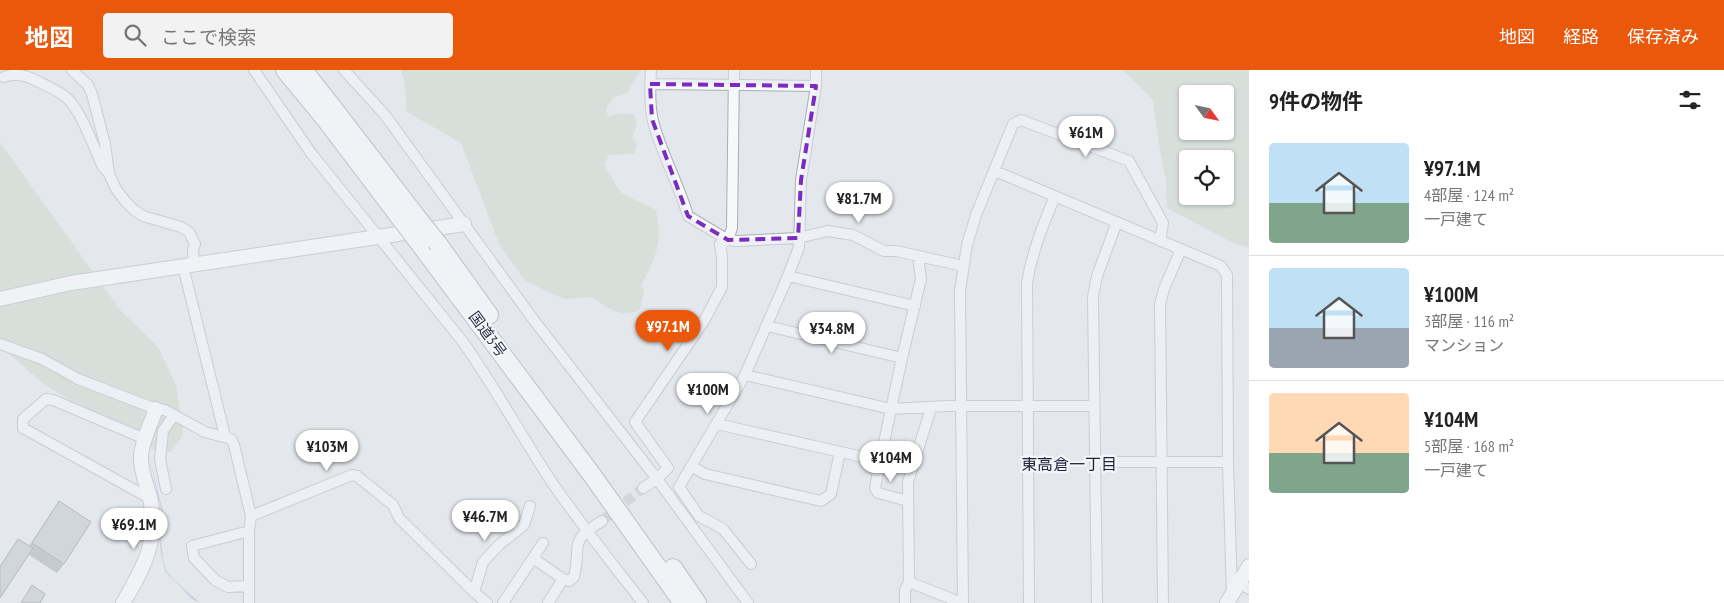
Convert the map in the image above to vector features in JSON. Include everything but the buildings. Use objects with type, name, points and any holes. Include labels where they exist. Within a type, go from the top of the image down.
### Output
[{"type":"highway","name":"国道3号","points":[[285,70],[408,217],[438,244],[697,603]]},
{"type":"highway","name":"国道3号","points":[[303,70],[333,108],[408,217],[420,244],[592,475],[683,603]]},
{"type":"street","points":[[72,70],[88,85],[92,94],[109,174],[116,189],[134,210],[143,216],[181,227],[189,232],[195,244],[188,265],[226,436]]},
{"type":"street","points":[[254,70],[311,153],[469,350],[549,477],[586,530],[643,603]]},
{"type":"street","points":[[344,70],[385,115],[533,319],[657,479],[748,603]]},
{"type":"street","points":[[651,70],[652,119],[688,216],[728,240],[798,238],[828,230],[854,235],[884,252],[896,251],[963,266]]},
{"type":"street","points":[[643,488],[657,479],[668,468],[635,422],[704,321],[722,287],[720,244],[728,240],[732,228],[734,70]]},
{"type":"street","points":[[751,564],[723,529],[699,516],[679,487],[745,375],[799,247],[801,180],[816,86],[816,70]]},
{"type":"street","points":[[4,77],[26,76],[53,89],[68,99],[82,122],[103,167],[109,174]]},
{"type":"street","points":[[650,84],[816,86]]},
{"type":"street","points":[[909,582],[962,603],[960,291],[967,245],[976,215],[1013,124],[1021,120],[1129,161],[1163,223],[1160,241]]},
{"type":"street","points":[[995,171],[1222,266],[1227,275],[1228,462],[1237,592]]},
{"type":"street","points":[[1029,603],[1027,283],[1037,240],[1055,196]]},
{"type":"street","points":[[1097,603],[1093,297],[1097,276],[1117,222]]},
{"type":"street","points":[[0,299],[71,284],[188,265],[464,224]]},
{"type":"street","points":[[1163,603],[1160,304],[1164,289],[1181,249]]},
{"type":"street","points":[[908,501],[878,493],[874,488],[921,279],[918,256]]},
{"type":"street","points":[[788,276],[915,306]]},
{"type":"street","points":[[767,326],[902,358]]},
{"type":"street","points":[[0,344],[42,359],[78,379],[174,415],[205,432],[226,436],[231,439],[251,516],[249,531],[249,603]]},
{"type":"street","points":[[745,375],[891,409],[946,406],[1094,406]]},
{"type":"street","points":[[146,439],[53,400],[46,399],[23,420],[23,428],[150,498]]},
{"type":"street","points":[[905,603],[905,590],[909,582],[908,482],[932,408]]},
{"type":"street","points":[[123,603],[142,571],[149,551],[153,529],[150,498],[141,467],[141,456],[156,409]]},
{"type":"street","points":[[166,489],[160,459],[163,431],[174,415]]},
{"type":"street","points":[[717,424],[880,462]]},
{"type":"street","points":[[691,466],[705,474],[821,501],[831,494],[840,452]]},
{"type":"street","points":[[1096,462],[1228,462]]},
{"type":"street","points":[[251,516],[352,475],[357,476],[393,506],[399,518],[487,603]]},
{"type":"street","points":[[474,592],[483,562],[500,544],[524,525],[530,506]]},
{"type":"street","points":[[532,558],[569,581],[574,577],[578,540],[586,530],[602,521]]},
{"type":"street","points":[[249,531],[192,546],[194,558],[215,580],[228,587],[249,586]]},
{"type":"street","points":[[503,603],[543,543]]},
{"type":"street","points":[[1237,592],[1249,566]]},
{"type":"street","points":[[548,603],[563,579]]},
{"type":"highlighted area","points":[[650,84],[816,86],[801,180],[798,238],[728,240],[688,216],[652,119]]},
{"type":"green space","points":[[401,70],[640,70],[628,92],[613,98],[606,109],[608,116],[621,113],[634,114],[637,124],[632,138],[637,145],[634,154],[609,155],[604,165],[621,193],[656,210],[659,240],[648,273],[641,285],[644,291],[640,310],[620,313],[592,297],[564,299],[525,281],[499,244],[461,143],[407,112],[404,80]]},
{"type":"green space","points":[[1123,70],[1249,70],[1249,247],[1233,243],[1167,208],[1166,180],[1153,100]]},
{"type":"green space","points":[[0,142],[121,311],[158,347],[176,385],[182,422],[183,435],[171,452],[156,451],[46,386],[0,346]]},
{"type":"water","points":[[148,452],[163,512],[164,528],[161,541],[166,570],[175,581],[200,603],[192,599],[165,571],[161,554],[160,541],[163,528],[162,513]]},
{"type":"tunnel","points":[[602,521],[643,488]]},
{"type":"district","name":"東高倉一丁目","points":[[1069,464]]}]
